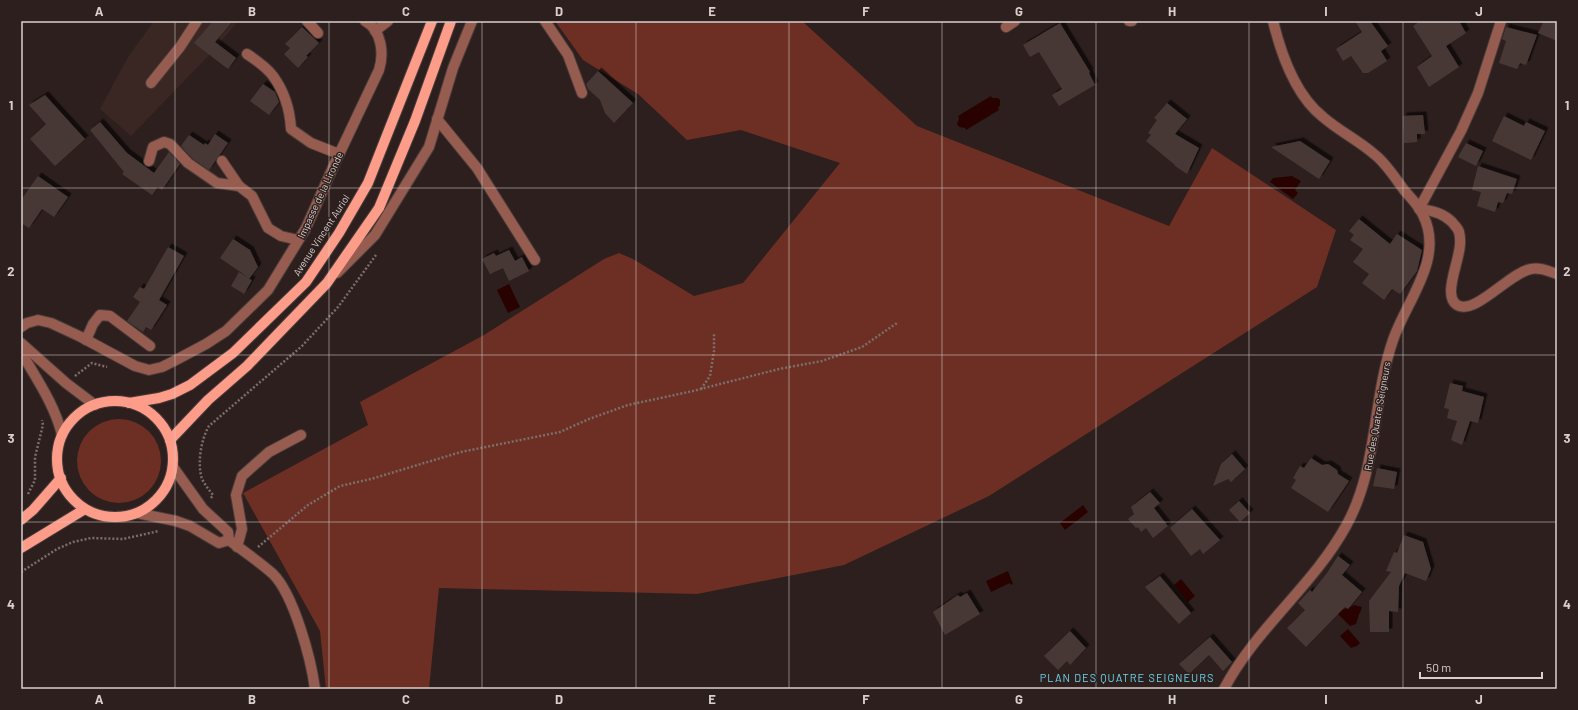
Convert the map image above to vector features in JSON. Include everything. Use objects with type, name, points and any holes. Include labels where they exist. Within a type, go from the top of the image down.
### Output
[{"type":"main road","name":"Avenue Vincent Auriol","points":[[129,403],[159,398],[172,394],[190,385],[233,353],[306,282],[339,233],[368,183],[432,21]]},
{"type":"main road","points":[[170,440],[208,400],[247,366],[327,283],[379,208],[415,122],[451,21]]},
{"type":"main road","points":[[117,401],[129,403],[146,410],[161,423],[170,440],[173,454],[173,467],[170,479],[161,494],[148,507],[137,513],[111,517],[85,509],[70,496],[61,478],[57,457],[62,435],[71,422],[82,412],[95,404],[117,401]]},
{"type":"main road","points":[[21,520],[33,510],[61,478]]},
{"type":"main road","points":[[21,548],[85,509]]},
{"type":"street","points":[[151,83],[180,47],[197,21]]},
{"type":"street","points":[[307,21],[318,32]]},
{"type":"street","points":[[364,21],[375,31],[388,21]]},
{"type":"street","points":[[327,283],[375,235],[429,147],[453,68],[472,21]]},
{"type":"street","points":[[545,21],[568,55],[582,93]]},
{"type":"street","points":[[1006,27],[1015,21]]},
{"type":"street","name":"Rue des Quatre Seigneurs","points":[[1224,689],[1244,655],[1321,566],[1348,524],[1365,483],[1383,373],[1393,339],[1423,276],[1427,262],[1429,245],[1429,234],[1419,208],[1380,159],[1322,117],[1310,104],[1294,81],[1277,38],[1273,21]]},
{"type":"street","points":[[1501,21],[1478,93],[1461,132],[1419,208],[1435,211],[1450,220],[1459,231],[1460,246],[1451,281],[1451,297],[1455,304],[1460,306],[1468,306],[1482,300],[1520,272],[1532,268],[1543,269],[1557,274]]},
{"type":"street","name":"Impasse de la Lironde","points":[[21,327],[38,320],[51,323],[135,366],[149,370],[162,367],[206,344],[226,331],[268,290],[306,228],[381,65],[383,59],[382,46],[375,31]]},
{"type":"street","points":[[247,54],[273,75],[282,91],[291,129],[311,143],[339,154]]},
{"type":"street","points":[[437,119],[477,168],[535,260]]},
{"type":"street","points":[[149,161],[153,147],[164,142],[170,144],[188,163],[216,183],[239,186]]},
{"type":"street","points":[[222,161],[239,186],[252,196],[268,228],[281,236],[298,240]]},
{"type":"street","points":[[86,340],[93,324],[100,315],[110,316],[150,346]]},
{"type":"street","points":[[21,343],[66,383],[95,404]]},
{"type":"street","points":[[21,352],[48,397],[59,421],[62,435]]},
{"type":"street","points":[[233,544],[242,529],[236,495],[242,476],[269,452],[301,435]]},
{"type":"street","points":[[173,467],[203,509],[228,532],[233,544],[274,575],[291,601],[312,669],[316,689]]},
{"type":"street","points":[[137,513],[176,520],[190,526],[219,544],[233,544]]},
{"type":"path","points":[[250,556],[270,535],[308,505],[340,486],[371,479],[461,452],[560,432],[589,419],[628,405],[701,389],[779,369],[822,361],[862,347],[897,323]]},
{"type":"path","points":[[701,389],[710,376],[714,351],[714,333]]},
{"type":"path","points":[[72,379],[92,363],[112,369]]},
{"type":"path","points":[[26,496],[34,480],[35,457],[43,425],[42,414]]},
{"type":"path","points":[[21,572],[57,549],[73,542],[91,538],[123,539],[161,531]]},
{"type":"shaded area","points":[[154,21],[238,21],[212,52],[131,136],[100,109],[128,57]]},
{"type":"shaded area","points":[[555,21],[802,21],[917,126],[1169,226],[1212,148],[1336,230],[1317,287],[989,496],[844,565],[697,594],[439,588],[429,689],[326,689],[320,631],[243,493],[368,425],[360,402],[484,335],[604,259],[619,253],[633,259],[694,296],[743,283],[840,163],[741,130],[687,140],[638,94],[583,60]]},
{"type":"shaded area","points":[[991,96],[992,98],[998,98],[1000,100],[999,110],[966,130],[965,128],[959,127],[957,124],[959,118],[958,116]]},
{"type":"shaded area","points":[[1292,176],[1301,181],[1295,190],[1298,193],[1293,199],[1270,182],[1273,178]]},
{"type":"shaded area","points":[[509,284],[520,307],[508,313],[497,290]]},
{"type":"shaded area","points":[[119,419],[135,422],[142,426],[154,438],[158,445],[161,461],[158,477],[154,484],[142,496],[135,500],[119,503],[103,500],[96,496],[84,484],[80,477],[77,461],[80,445],[84,438],[96,426],[103,422]]},
{"type":"shaded area","points":[[1083,505],[1088,512],[1065,530],[1060,523]]},
{"type":"shaded area","points":[[1008,571],[1013,584],[1011,585],[1010,583],[991,592],[986,581]]},
{"type":"shaded area","points":[[1181,579],[1195,596],[1188,602],[1174,585]]},
{"type":"shaded area","points":[[1354,605],[1362,607],[1356,624],[1350,626],[1335,611]]},
{"type":"shaded area","points":[[1348,629],[1360,643],[1351,648],[1340,636]]},
{"type":"building","points":[[213,21],[233,21],[215,42],[236,58],[228,69],[194,43]]},
{"type":"building","points":[[1355,21],[1370,21],[1388,46],[1381,51],[1387,61],[1368,73],[1363,73],[1351,56],[1343,61],[1336,49],[1362,32]]},
{"type":"building","points":[[1420,21],[1459,21],[1466,33],[1446,46],[1459,67],[1429,87],[1417,67],[1432,56],[1413,26]]},
{"type":"building","points":[[1544,21],[1557,21],[1557,41],[1538,33]]},
{"type":"building","points":[[1060,23],[1090,72],[1089,73],[1095,85],[1059,106],[1052,95],[1062,89],[1039,52],[1030,57],[1023,45]]},
{"type":"building","points":[[302,27],[319,43],[306,56],[308,57],[298,68],[284,54],[290,48],[285,44]]},
{"type":"building","points":[[1506,27],[1537,35],[1526,65],[1520,63],[1517,69],[1499,63],[1506,41],[1502,39]]},
{"type":"building","points":[[598,71],[633,103],[614,123],[605,113],[600,100],[588,89],[586,84]]},
{"type":"building","points":[[263,84],[275,92],[279,102],[269,115],[250,101]]},
{"type":"building","points":[[45,95],[85,139],[55,166],[30,139],[46,124],[29,105]]},
{"type":"building","points":[[1167,103],[1187,119],[1175,134],[1199,148],[1187,174],[1175,166],[1146,141],[1151,135],[1148,133],[1157,120],[1154,118]]},
{"type":"building","points":[[1423,115],[1425,134],[1417,134],[1417,142],[1404,143],[1403,116]]},
{"type":"building","points":[[1504,116],[1524,126],[1526,122],[1545,131],[1531,160],[1492,141]]},
{"type":"building","points":[[100,122],[127,153],[154,173],[169,152],[180,164],[162,190],[158,187],[152,195],[122,174],[124,172],[90,130]]},
{"type":"building","points":[[215,134],[228,143],[209,170],[192,158],[181,146],[189,135],[204,145],[205,143],[208,145]]},
{"type":"building","points":[[1300,141],[1330,161],[1319,179],[1271,147]]},
{"type":"building","points":[[1466,143],[1483,151],[1476,166],[1458,157]]},
{"type":"building","points":[[1478,166],[1517,179],[1512,194],[1507,193],[1503,203],[1498,202],[1495,212],[1477,206],[1481,192],[1472,190]]},
{"type":"building","points":[[38,176],[68,197],[54,217],[42,209],[29,228],[21,223],[21,200]]},
{"type":"building","points":[[1359,219],[1390,244],[1397,234],[1422,250],[1417,271],[1400,294],[1392,289],[1384,300],[1362,283],[1369,274],[1353,262],[1363,249],[1350,240],[1354,235],[1349,231]]},
{"type":"building","points":[[233,239],[250,250],[258,267],[249,279],[252,280],[244,294],[231,286],[239,272],[249,278],[220,258]]},
{"type":"building","points":[[168,247],[184,256],[159,300],[167,305],[151,330],[146,327],[143,332],[127,321],[140,302],[133,297],[140,287],[144,289]]},
{"type":"building","points":[[509,250],[515,261],[522,257],[529,271],[509,281],[503,268],[490,274],[482,259],[494,253],[496,256]]},
{"type":"building","points":[[1450,383],[1463,386],[1462,391],[1484,397],[1478,423],[1470,421],[1462,445],[1451,440],[1457,421],[1447,418],[1449,409],[1444,408]]},
{"type":"building","points":[[1232,454],[1245,469],[1231,482],[1228,479],[1213,486],[1221,464]]},
{"type":"building","points":[[1311,458],[1322,465],[1328,464],[1337,470],[1338,474],[1349,481],[1328,512],[1291,488],[1296,480],[1293,478],[1300,466],[1304,468]]},
{"type":"building","points":[[1377,468],[1397,472],[1394,489],[1373,486]]},
{"type":"building","points":[[1150,492],[1160,503],[1154,508],[1168,526],[1153,538],[1146,528],[1141,532],[1138,527],[1136,528],[1128,519],[1134,514],[1131,507]]},
{"type":"building","points":[[1239,501],[1250,513],[1240,522],[1229,510]]},
{"type":"building","points":[[1192,509],[1220,540],[1203,554],[1200,549],[1191,556],[1170,528]]},
{"type":"building","points":[[1404,535],[1423,542],[1431,569],[1426,581],[1405,573],[1399,586],[1398,612],[1389,611],[1389,632],[1370,632],[1369,601],[1391,572],[1386,571],[1394,552],[1397,553]]},
{"type":"building","points":[[1338,556],[1350,565],[1342,575],[1362,592],[1348,609],[1345,607],[1306,647],[1287,628],[1305,610],[1298,603],[1310,590],[1312,592]]},
{"type":"building","points":[[1160,576],[1191,613],[1179,624],[1145,587]]},
{"type":"building","points":[[967,593],[980,614],[945,635],[933,612],[958,595],[960,597]]},
{"type":"building","points":[[1070,631],[1086,648],[1070,665],[1067,661],[1058,670],[1044,656]]},
{"type":"building","points":[[1210,637],[1232,662],[1223,671],[1209,655],[1189,674],[1179,664]]},
{"type":"district","name":"PLAN DES QUATRE SEIGNEURS","points":[[1127,678]]}]
